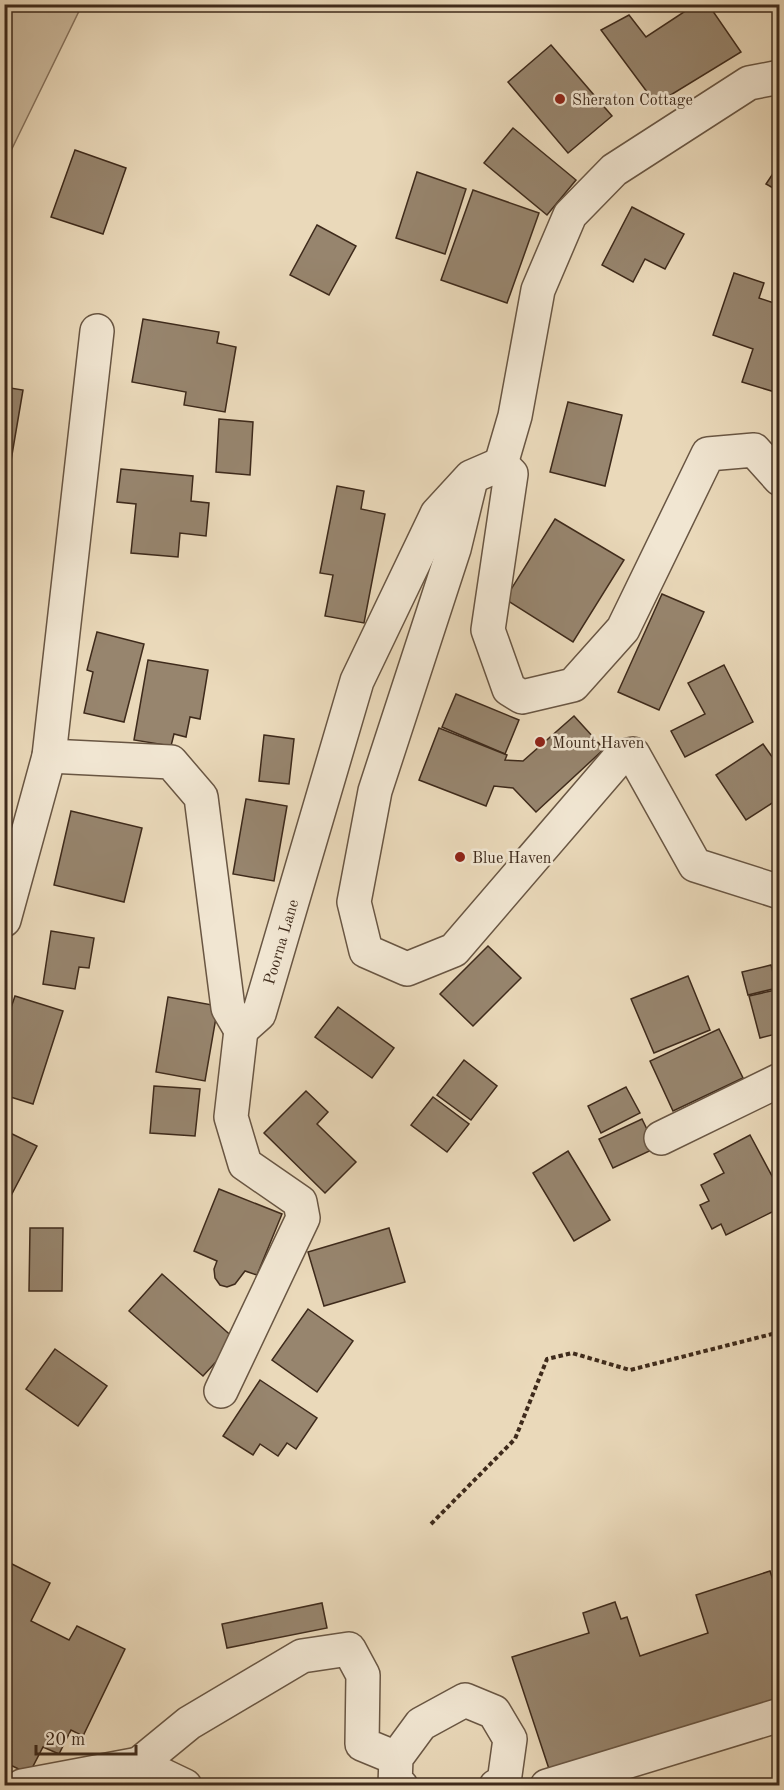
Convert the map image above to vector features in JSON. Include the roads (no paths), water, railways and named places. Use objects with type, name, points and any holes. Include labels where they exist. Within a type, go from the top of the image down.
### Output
[{"type":"street","points":[[501,464],[515,416],[538,290],[570,215],[614,170],[749,83],[780,77]]},
{"type":"street","points":[[4,920],[49,756],[97,332]]},
{"type":"street","points":[[501,464],[511,474],[488,630],[509,689],[522,697],[573,685],[623,629],[708,454],[754,450],[780,479]]},
{"type":"street","points":[[501,464],[471,477],[454,549],[375,791],[354,902],[366,951],[407,969],[454,950],[620,757],[633,754],[696,865],[780,892]]},
{"type":"street","name":"Poorna Lane","points":[[241,1030],[259,1014],[357,681],[437,514],[471,477]]},
{"type":"street","points":[[49,756],[171,762],[201,798],[228,1008],[241,1030],[231,1117],[245,1164],[300,1202],[303,1218],[221,1391]]},
{"type":"street","points":[[661,1138],[780,1080]]},
{"type":"street","points":[[22,1785],[139,1764],[189,1723],[302,1656],[349,1649],[363,1675],[362,1744],[398,1772],[421,1724],[465,1700],[494,1712],[510,1739],[504,1782],[496,1785]]},
{"type":"street","points":[[547,1785],[780,1715]]},
{"type":"street","points":[[139,1764],[185,1785]]},
{"type":"place","name":"Sheraton Cottage","points":[[560,99]]},
{"type":"place","name":"Mount Haven","points":[[540,742]]},
{"type":"place","name":"Blue Haven","points":[[460,857]]}]
